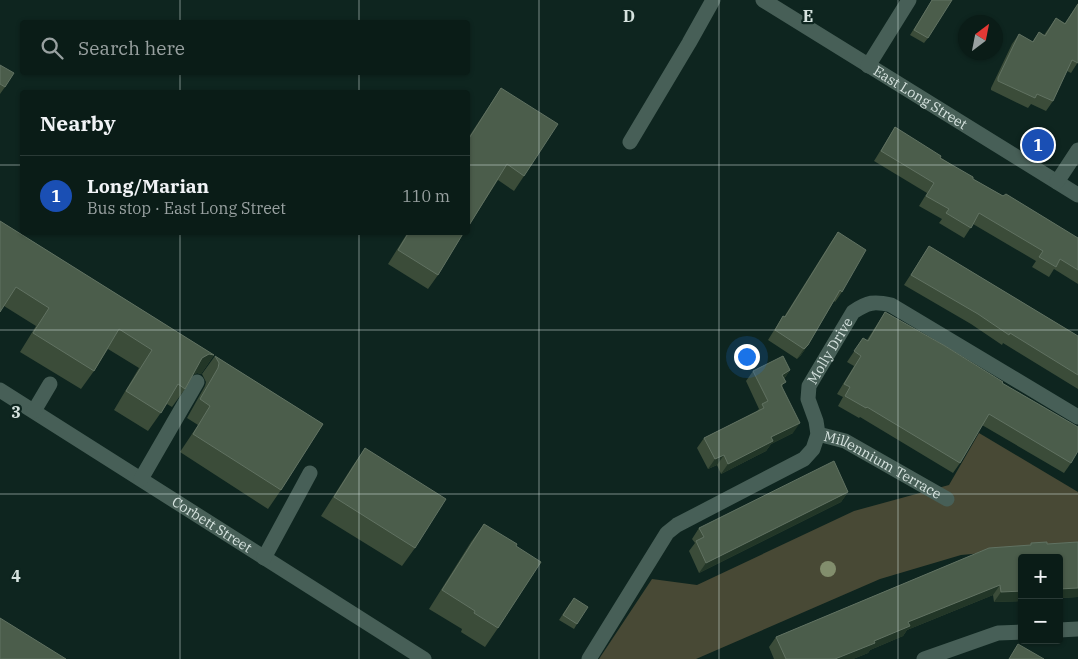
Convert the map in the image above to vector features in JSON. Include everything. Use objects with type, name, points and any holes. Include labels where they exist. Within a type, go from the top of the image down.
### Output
[{"type":"street","points":[[630,142],[713,0]]},
{"type":"street","name":"East Long Street","points":[[763,0],[1078,195]]},
{"type":"street","points":[[868,66],[909,0]]},
{"type":"street","points":[[1057,182],[1078,150]]},
{"type":"street","name":"Molly Drive","points":[[818,434],[816,421],[808,399],[812,378],[853,312],[864,305],[876,301],[891,304],[1078,417]]},
{"type":"street","points":[[141,479],[197,382]]},
{"type":"street","points":[[34,411],[50,384]]},
{"type":"street","name":"Corbett Street","points":[[0,390],[424,659]]},
{"type":"street","points":[[589,659],[667,533],[677,525],[804,459],[813,449],[818,434]]},
{"type":"street","name":"Millennium Terrace","points":[[818,434],[845,441],[947,499]]},
{"type":"street","points":[[264,558],[310,473]]},
{"type":"street","points":[[1063,630],[1078,629]]},
{"type":"street","points":[[926,659],[998,633],[1018,632]]},
{"type":"green space","points":[[979,433],[1078,492],[1078,544],[961,555],[880,579],[696,659],[599,659],[652,579],[697,585],[854,511],[949,485]]},
{"type":"building","points":[[932,0],[952,0],[928,38],[914,30]]},
{"type":"building","points":[[1078,4],[1078,63],[1072,60],[1053,101],[1037,94],[1035,98],[998,81],[1019,34],[1033,42],[1039,32],[1045,36],[1056,18],[1065,24]]},
{"type":"building","points":[[0,65],[14,73],[5,87],[0,84]]},
{"type":"building","points":[[501,88],[558,124],[524,176],[507,164],[470,224],[470,137]]},
{"type":"building","points":[[895,127],[941,156],[940,158],[973,177],[973,179],[1003,196],[1006,194],[1078,238],[1078,270],[1060,259],[1056,267],[1039,257],[1043,251],[979,213],[971,228],[946,213],[949,209],[926,196],[934,183],[881,151]]},
{"type":"building","points":[[0,221],[214,355],[209,354],[202,358],[185,389],[178,384],[161,413],[126,391],[152,350],[119,329],[94,371],[33,333],[49,308],[16,287],[0,312]]},
{"type":"building","points":[[838,232],[866,250],[842,292],[840,290],[804,349],[775,330]]},
{"type":"building","points":[[407,235],[462,235],[438,275],[398,250]]},
{"type":"building","points":[[929,246],[1078,336],[1078,375],[911,275]]},
{"type":"building","points":[[885,312],[945,346],[1002,383],[1078,427],[1078,451],[1071,463],[989,414],[960,463],[867,407],[845,396],[850,387],[844,384],[861,356],[854,351],[863,338],[868,341]]},
{"type":"building","points":[[215,356],[323,424],[281,490],[193,434],[210,406],[200,399],[218,368],[219,363]]},
{"type":"building","points":[[783,356],[790,370],[782,375],[786,382],[781,385],[800,423],[771,437],[773,441],[728,464],[724,455],[715,459],[704,438],[764,408],[762,404],[768,401],[753,371]]},
{"type":"building","points":[[365,448],[446,499],[415,548],[334,497]]},
{"type":"building","points":[[834,461],[848,492],[706,563],[696,541],[704,537],[699,528]]},
{"type":"building","points":[[484,524],[517,544],[516,546],[541,562],[498,628],[442,590]]},
{"type":"building","points":[[1078,542],[1078,588],[1063,589],[1063,554],[1018,554],[1018,591],[1001,592],[1000,585],[908,622],[910,626],[835,659],[786,659],[776,637],[989,548],[1031,545],[1031,543]]},
{"type":"building","points":[[574,598],[588,607],[577,624],[563,615]]},
{"type":"building","points":[[0,618],[66,659],[0,659]]},
{"type":"building","points":[[1018,644],[1044,659],[1009,659]]},
{"type":"place","name":"Long/Marian","points":[[1038,145]]}]
